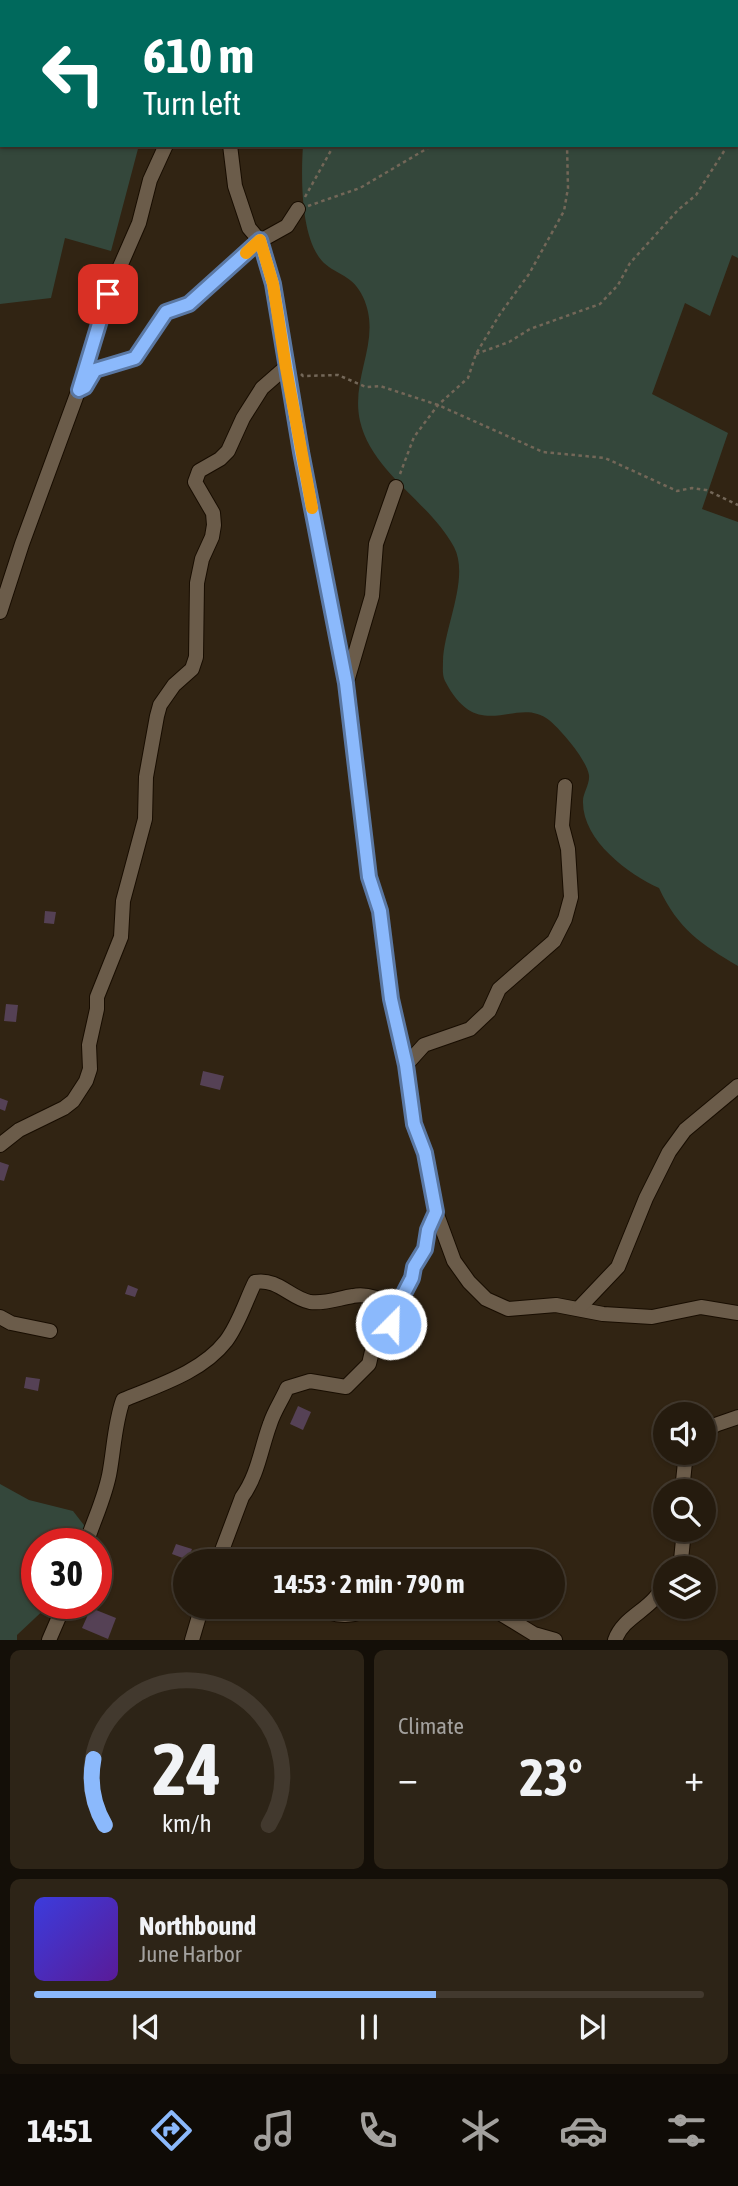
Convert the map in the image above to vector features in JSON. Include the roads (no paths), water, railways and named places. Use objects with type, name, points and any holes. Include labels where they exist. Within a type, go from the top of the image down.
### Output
[{"type":"street","points":[[0,612],[79,390],[108,294],[139,223],[150,180],[165,147]]},
{"type":"street","points":[[230,147],[235,186],[249,228],[260,240],[273,284],[286,368],[346,683],[369,877],[380,911],[391,999],[406,1065],[414,1124],[425,1153],[436,1212],[454,1261],[468,1282],[486,1299],[508,1309],[556,1305],[603,1314],[652,1317],[701,1307],[738,1313]]},
{"type":"street","points":[[79,390],[85,387],[95,370],[135,358],[166,312],[189,304],[260,240],[287,226],[298,209]]},
{"type":"street","points":[[0,1145],[19,1130],[64,1108],[73,1101],[86,1081],[90,1069],[89,1045],[97,997],[121,937],[123,901],[145,819],[146,777],[157,716],[160,705],[174,685],[192,669],[195,657],[197,583],[214,525],[213,513],[195,482],[198,471],[220,459],[228,451],[243,418],[262,388],[286,368]]},
{"type":"street","points":[[346,683],[372,596],[376,544],[396,487]]},
{"type":"street","points":[[406,1065],[424,1045],[470,1029],[489,1011],[499,989],[554,941],[565,919],[571,897],[568,849],[562,826],[565,786]]},
{"type":"street","points":[[579,1308],[618,1267],[651,1186],[669,1152],[685,1130],[738,1086]]},
{"type":"street","points":[[222,1549],[259,1461],[271,1422],[287,1388],[310,1381],[346,1387],[369,1364],[376,1334],[391,1324],[395,1306],[399,1303],[412,1278],[414,1267],[425,1249],[428,1230],[436,1212]]},
{"type":"street","points":[[91,1528],[110,1471],[112,1446],[123,1400],[190,1371],[210,1357],[227,1339],[255,1282],[266,1280],[309,1301],[333,1301],[356,1295],[380,1298],[395,1306]]},
{"type":"street","points":[[0,1317],[50,1331]]},
{"type":"street","points":[[716,1425],[738,1417]]},
{"type":"street","points":[[615,1640],[634,1615],[653,1601]]},
{"type":"street","points":[[49,1640],[58,1619]]},
{"type":"street","points":[[192,1640],[198,1619]]},
{"type":"street","points":[[509,1619],[534,1634],[555,1640]]}]
